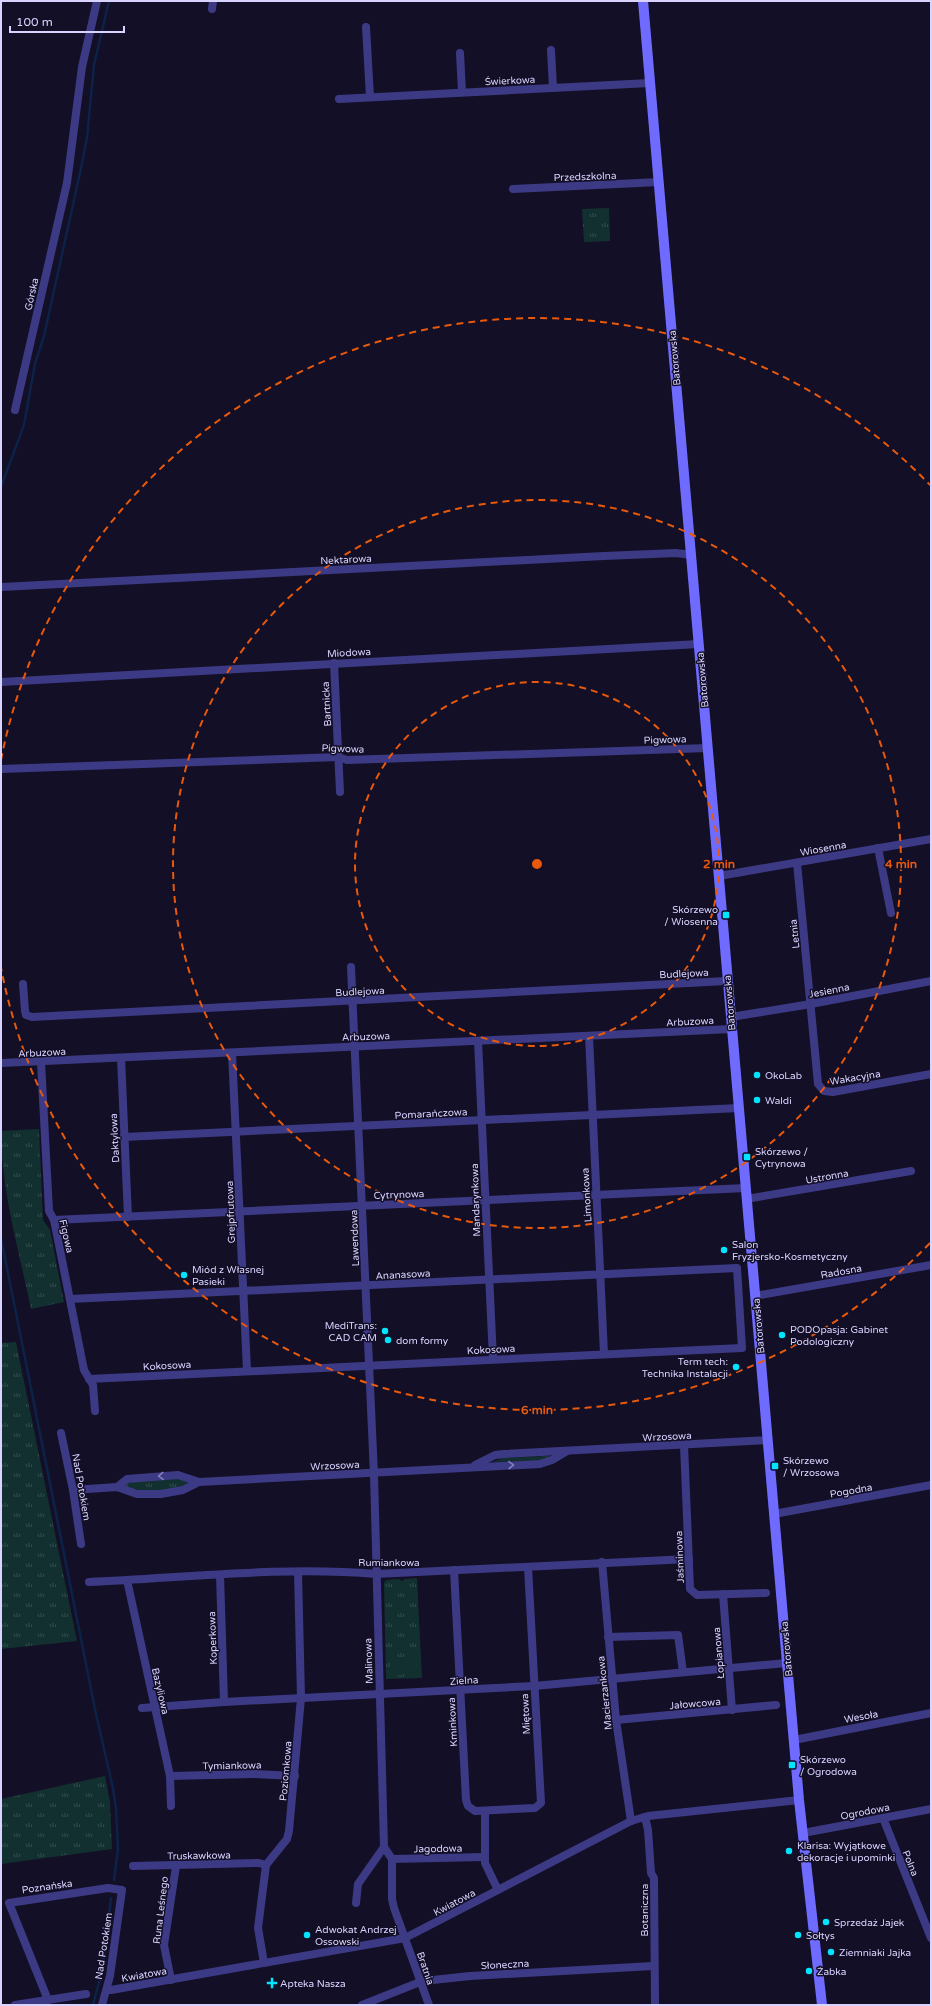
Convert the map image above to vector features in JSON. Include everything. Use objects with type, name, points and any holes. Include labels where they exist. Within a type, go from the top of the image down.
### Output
[{"type":"street","name":"Górska","points":[[15,410],[66,184],[82,67],[97,1]]},
{"type":"street","name":"Batorowska","points":[[643,1],[799,1800],[822,2005]]},
{"type":"street","points":[[366,27],[370,97]]},
{"type":"street","points":[[551,50],[553,88]]},
{"type":"street","points":[[460,53],[462,92]]},
{"type":"street","name":"Świerkowa","points":[[339,99],[650,83]]},
{"type":"street","name":"Przedszkolna","points":[[513,189],[659,182]]},
{"type":"street","name":"Nektarowa","points":[[1,587],[604,556],[676,553],[691,555]]},
{"type":"street","name":"Miodowa","points":[[1,682],[699,644]]},
{"type":"street","name":"Bartnicka","points":[[334,663],[340,792]]},
{"type":"street","name":"Pigwowa","points":[[1,769],[338,757],[346,760],[708,748]]},
{"type":"street","name":"Wiosenna","points":[[719,876],[931,839]]},
{"type":"street","points":[[878,848],[891,912]]},
{"type":"street","name":"Letnia","points":[[797,863],[811,1004]]},
{"type":"street","name":"Lawendowa","points":[[351,966],[374,1474]]},
{"type":"street","name":"Budlejowa","points":[[23,984],[26,1015],[32,1017],[727,981]]},
{"type":"street","name":"Jesienna","points":[[731,1017],[811,1004],[931,981]]},
{"type":"street","name":"Wakacyjna","points":[[811,1004],[818,1084],[824,1091],[833,1092],[931,1074]]},
{"type":"street","name":"Arbuzowa","points":[[1,1063],[732,1029]]},
{"type":"street","name":"Limonkowa","points":[[589,1036],[604,1354]]},
{"type":"street","name":"Mandarynkowa","points":[[478,1041],[493,1359]]},
{"type":"street","name":"Grejpfrutowa","points":[[232,1053],[248,1370]]},
{"type":"street","name":"Daktylowa","points":[[121,1058],[128,1217]]},
{"type":"street","name":"Figowa","points":[[41,1062],[49,1212],[54,1220],[84,1370],[93,1385],[95,1411]]},
{"type":"street","name":"Pomarańczowa","points":[[124,1137],[738,1108]]},
{"type":"street","name":"Ustronna","points":[[746,1199],[911,1171]]},
{"type":"street","name":"Cytrynowa","points":[[54,1220],[746,1188]]},
{"type":"street","name":"Radosna","points":[[755,1296],[931,1264]]},
{"type":"street","name":"Ananasowa","points":[[70,1299],[737,1268]]},
{"type":"street","name":"Kokosowa","points":[[89,1379],[248,1370],[742,1348],[737,1268]]},
{"type":"street","name":"Nad Potokiem","points":[[61,1433],[73,1490],[81,1544]]},
{"type":"street","name":"Wrzosowa","points":[[472,1467],[495,1455],[768,1440]]},
{"type":"street","name":"Jaśminowa","points":[[684,1445],[690,1589],[697,1595],[766,1593]]},
{"type":"street","name":"Wrzosowa","points":[[117,1487],[127,1479],[178,1475],[199,1482],[374,1474],[540,1464],[552,1460],[567,1451]]},
{"type":"street","name":"Malinowa","points":[[374,1474],[384,1847]]},
{"type":"street","name":"Wrzosowa","points":[[73,1490],[117,1487],[137,1494],[161,1494],[183,1490],[199,1482]]},
{"type":"street","name":"Pogodna","points":[[774,1514],[931,1486]]},
{"type":"street","name":"Rumiankowa","points":[[89,1582],[298,1572],[339,1571],[376,1574],[689,1559]]},
{"type":"street","name":"Macierzankowa","points":[[602,1562],[616,1720],[631,1821]]},
{"type":"street","name":"Miętowa","points":[[485,1811],[535,1808],[541,1802],[528,1567]]},
{"type":"street","name":"Kminkowa","points":[[454,1570],[466,1800],[471,1809],[475,1811],[485,1811]]},
{"type":"street","name":"Poziomkowa","points":[[266,1865],[287,1839],[289,1831],[302,1698],[298,1572]]},
{"type":"street","name":"Koperkowa","points":[[220,1575],[224,1702]]},
{"type":"street","name":"Bazyliowa","points":[[127,1580],[170,1776],[171,1806]]},
{"type":"street","name":"Łopianowa","points":[[723,1594],[732,1710]]},
{"type":"street","points":[[608,1637],[678,1634],[683,1672]]},
{"type":"street","name":"Zielna","points":[[142,1708],[224,1702],[534,1686],[787,1663]]},
{"type":"street","name":"Jałowcowa","points":[[616,1720],[776,1705]]},
{"type":"street","name":"Wesoła","points":[[794,1740],[931,1713]]},
{"type":"street","name":"Tymiankowa","points":[[170,1776],[254,1774],[294,1776]]},
{"type":"street","name":"Kwiatowa","points":[[107,1990],[405,1938],[631,1821],[645,1817],[799,1800]]},
{"type":"street","name":"Ogrodowa","points":[[803,1833],[931,1809]]},
{"type":"street","points":[[485,1811],[485,1857],[487,1868],[498,1890]]},
{"type":"street","name":"Botaniczna","points":[[645,1817],[648,1830],[651,1873],[654,1878],[654,2005]]},
{"type":"street","name":"Polna","points":[[882,1818],[931,1938]]},
{"type":"street","points":[[356,1903],[358,1884],[384,1847],[392,1859],[392,1899],[405,1938]]},
{"type":"street","name":"Jagodowa","points":[[392,1859],[485,1857]]},
{"type":"street","points":[[264,1963],[258,1928],[266,1865]]},
{"type":"street","name":"Truskawkowa","points":[[133,1866],[266,1865]]},
{"type":"street","name":"Runa Leśnego","points":[[171,1980],[164,1945],[176,1866]]},
{"type":"street","name":"Poznańska","points":[[48,2000],[9,1903],[108,1888],[122,1890]]},
{"type":"street","name":"Nad Potokiem","points":[[102,2005],[107,1990],[122,1890]]},
{"type":"street","name":"Bratnia","points":[[405,1938],[429,2005]]},
{"type":"street","name":"Słoneczna","points":[[362,2005],[420,1982],[470,1976],[653,1966]]},
{"type":"street","points":[[15,2005],[86,1994]]},
{"type":"green space","points":[[609,208],[610,241],[584,242],[582,209]]},
{"type":"green space","points":[[39,1129],[43,1220],[50,1230],[64,1302],[31,1309],[7,1198],[1,1131]]},
{"type":"green space","points":[[16,1342],[77,1641],[1,1649],[1,1343]]},
{"type":"green space","points":[[552,1456],[544,1460],[492,1462],[502,1458]]},
{"type":"green space","points":[[175,1478],[190,1482],[167,1491],[149,1491],[124,1487],[124,1483]]},
{"type":"green space","points":[[417,1578],[422,1678],[386,1679],[384,1583],[386,1580],[399,1579],[402,1581],[405,1579]]},
{"type":"green space","points":[[407,1657],[416,1657],[416,1675],[407,1675]]},
{"type":"green space","points":[[390,1658],[402,1658],[402,1675],[390,1675]]},
{"type":"green space","points":[[105,1776],[110,1802],[112,1849],[1,1864],[1,1799]]},
{"type":"waterway","points":[[1,487],[24,425],[35,364],[44,336],[87,138],[94,65],[109,1]]},
{"type":"waterway","points":[[1,1238],[96,1714],[113,1788],[116,1809],[118,1849],[114,1880]]},
{"type":"waterway","points":[[107,1935],[111,1898]]},
{"type":"waterway","points":[[93,2005],[101,1975],[106,1943]]},
{"type":"place","name":"Skórzewo / Wiosenna","points":[[726,915]]},
{"type":"place","name":"OkoLab","points":[[757,1075]]},
{"type":"place","name":"Waldi","points":[[757,1100]]},
{"type":"place","name":"Skórzewo / Cytrynowa","points":[[747,1157]]},
{"type":"place","name":"Salon Fryzjersko-Kosmetyczny","points":[[724,1250]]},
{"type":"place","name":"Miód z Własnej Pasieki","points":[[184,1275]]},
{"type":"place","name":"MediTrans: CAD CAM","points":[[385,1331]]},
{"type":"place","name":"PODOpasja: Gabinet Podologiczny","points":[[782,1335]]},
{"type":"place","name":"dom formy","points":[[388,1340]]},
{"type":"place","name":"Term tech: Technika Instalacji","points":[[736,1367]]},
{"type":"place","name":"Skórzewo / Wrzosowa","points":[[775,1466]]},
{"type":"place","name":"Skórzewo / Ogrodowa","points":[[792,1765]]},
{"type":"place","name":"Klarisa: Wyjątkowe dekoracje i upominki","points":[[789,1851]]},
{"type":"place","name":"Sprzedaż Jajek","points":[[826,1922]]},
{"type":"place","name":"Adwokat Andrzej Ossowski","points":[[307,1935]]},
{"type":"place","name":"Sołtys","points":[[798,1935]]},
{"type":"place","name":"Ziemniaki Jajka","points":[[831,1952]]},
{"type":"place","name":"Żabka","points":[[809,1971]]},
{"type":"place","name":"Apteka Nasza","points":[[272,1983]]}]
